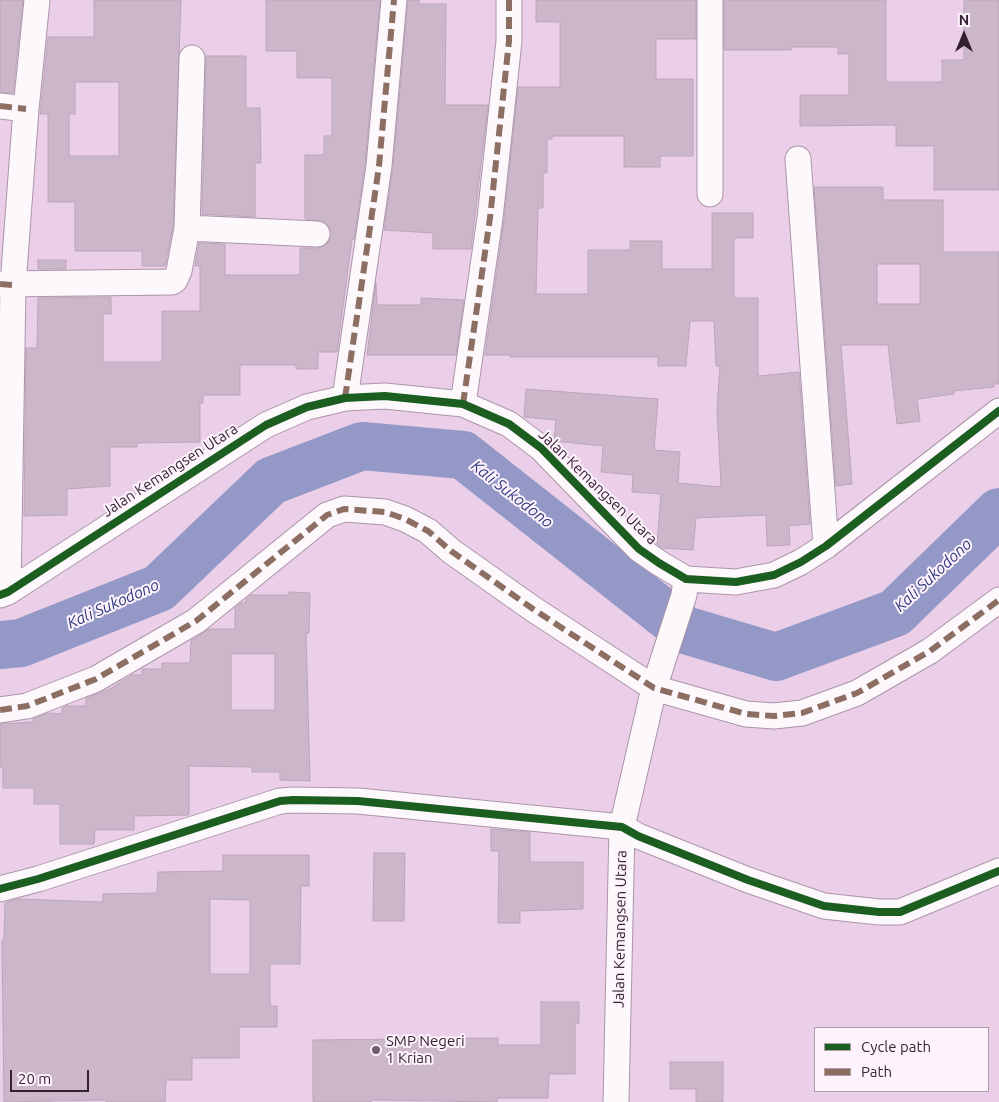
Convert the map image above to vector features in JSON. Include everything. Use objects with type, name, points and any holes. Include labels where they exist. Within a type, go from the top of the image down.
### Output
[{"type":"street","points":[[4,594],[7,284],[37,0]]},
{"type":"street","points":[[345,398],[379,166],[394,0]]},
{"type":"street","points":[[463,404],[490,218],[509,41],[509,0]]},
{"type":"street","points":[[710,0],[710,194]]},
{"type":"street","points":[[7,284],[172,282],[179,271],[187,228],[192,58]]},
{"type":"street","points":[[0,106],[26,109]]},
{"type":"street","points":[[798,159],[826,546]]},
{"type":"street","points":[[187,228],[317,234]]},
{"type":"street","name":"Jalan Kemangsen Utara","points":[[4,594],[266,425],[307,406],[345,398],[384,396],[463,404],[509,424],[540,448],[639,549],[685,587],[774,576],[801,562],[826,546],[999,411]]},
{"type":"street","points":[[0,710],[27,706],[96,679],[188,626],[328,515],[344,509],[384,512],[405,519],[428,531],[451,551],[533,609],[657,679],[746,714],[774,716],[802,713],[857,693],[930,651],[999,600]]},
{"type":"street","name":"Jalan Kemangsen Utara","points":[[616,1102],[622,827],[657,679],[685,587]]},
{"type":"street","points":[[0,889],[38,879],[280,801],[358,801],[622,827],[638,836],[748,880],[824,906],[900,912],[999,871]]},
{"type":"building","points":[[0,0],[23,0],[13,93],[0,92]]},
{"type":"building","points":[[94,0],[181,0],[173,226],[165,266],[142,266],[142,251],[75,251],[75,202],[48,202],[48,114],[40,114],[48,37],[94,37]],"holes":[[[75,82],[119,82],[119,156],[69,156],[69,114],[75,114]]]},
{"type":"building","points":[[266,0],[380,0],[365,164],[354,239],[352,239],[337,352],[318,352],[318,369],[296,369],[296,365],[240,365],[240,395],[203,395],[203,403],[200,403],[200,442],[137,443],[137,447],[110,447],[110,486],[67,489],[67,515],[24,516],[26,348],[37,348],[38,298],[111,297],[111,314],[103,314],[103,362],[162,362],[162,311],[200,311],[200,266],[195,266],[199,243],[225,244],[225,275],[300,275],[300,248],[317,248],[324,246],[329,241],[330,228],[325,222],[305,219],[305,155],[324,155],[324,136],[332,136],[332,78],[297,78],[297,51],[266,51]]},
{"type":"building","points":[[408,0],[419,0],[419,4],[446,4],[445,105],[488,105],[471,249],[433,249],[433,233],[384,230],[393,167]]},
{"type":"building","points":[[536,0],[696,0],[696,39],[656,39],[656,79],[693,79],[693,156],[660,156],[660,167],[624,167],[624,136],[552,136],[552,139],[547,139],[547,173],[543,173],[543,208],[538,208],[536,294],[588,294],[588,250],[630,250],[630,241],[662,241],[662,269],[712,269],[712,213],[753,213],[753,238],[734,238],[734,298],[758,298],[758,376],[799,372],[810,524],[789,526],[790,545],[767,546],[766,515],[696,518],[693,550],[662,548],[657,544],[661,494],[632,492],[633,475],[601,472],[603,446],[554,441],[556,420],[524,417],[526,389],[658,399],[654,450],[680,452],[678,483],[721,487],[717,409],[720,366],[716,366],[714,321],[690,321],[686,366],[658,366],[658,357],[510,357],[511,355],[485,355],[504,220],[518,87],[560,87],[560,22],[536,22]]},
{"type":"building","points":[[724,0],[886,0],[886,82],[942,82],[942,60],[964,60],[964,0],[999,0],[999,190],[934,190],[934,146],[896,146],[896,125],[800,126],[800,95],[849,95],[849,54],[838,54],[838,47],[791,47],[791,50],[724,50]]},
{"type":"building","points":[[206,56],[246,56],[246,108],[260,108],[261,163],[255,163],[255,217],[202,214]]},
{"type":"building","points":[[814,187],[883,187],[883,200],[943,200],[943,252],[999,252],[999,384],[994,384],[994,387],[954,391],[954,394],[917,399],[920,421],[897,424],[888,345],[841,345],[852,484],[836,486]],"holes":[[[877,264],[920,264],[920,304],[877,304]]]},
{"type":"building","points":[[38,260],[66,260],[66,269],[38,269]]},
{"type":"building","points":[[376,283],[377,305],[421,305],[421,298],[464,300],[456,355],[367,355]]},
{"type":"building","points":[[289,592],[310,593],[309,633],[306,633],[310,781],[280,780],[280,772],[252,772],[252,767],[189,766],[189,815],[134,816],[134,830],[95,830],[94,844],[60,844],[60,804],[34,804],[34,788],[3,788],[3,767],[0,767],[0,724],[33,722],[33,719],[48,713],[62,714],[62,708],[65,706],[86,706],[86,698],[110,689],[132,675],[142,675],[142,669],[162,669],[162,663],[190,663],[191,641],[209,629],[235,629],[235,608],[241,603],[246,603],[246,599],[251,595],[289,595]],"holes":[[[231,654],[275,654],[275,710],[231,710]]]},
{"type":"building","points":[[491,829],[530,832],[530,862],[583,862],[583,909],[520,911],[520,923],[498,923],[499,851],[491,851]]},
{"type":"building","points":[[374,853],[405,853],[404,921],[373,921]]},
{"type":"building","points":[[223,855],[309,855],[309,886],[301,886],[300,964],[270,964],[270,1006],[277,1006],[277,1027],[239,1027],[239,1058],[192,1058],[192,1080],[166,1080],[165,1102],[106,1102],[106,1100],[4,1102],[2,940],[4,940],[5,903],[17,899],[103,902],[103,894],[157,893],[158,872],[223,871]],"holes":[[[210,899],[250,900],[250,974],[210,974]]]},
{"type":"building","points":[[541,1002],[579,1002],[579,1023],[575,1023],[575,1074],[549,1074],[548,1098],[497,1098],[497,1102],[371,1100],[371,1102],[313,1102],[313,1040],[498,1038],[498,1045],[541,1045]]},
{"type":"building","points":[[670,1062],[723,1062],[723,1102],[696,1102],[696,1089],[670,1089]]},
{"type":"waterway","name":"Kali Sukodono","points":[[0,645],[21,643],[159,588],[271,481],[362,446],[463,455],[685,630],[776,657],[895,613],[999,512]]},
{"type":"marked path","points":[[345,398],[379,166],[394,0]]},
{"type":"marked path","points":[[463,404],[490,218],[509,41],[509,0]]},
{"type":"marked path","points":[[0,106],[26,109]]},
{"type":"marked path","points":[[0,284],[13,285]]},
{"type":"marked path","points":[[0,710],[27,706],[96,679],[196,621],[327,515],[344,509],[385,512],[405,519],[428,531],[451,551],[533,609],[654,688],[746,714],[774,716],[802,713],[857,693],[930,651],[999,600]]},
{"type":"cycle path","points":[[0,595],[8,592],[266,425],[307,407],[345,398],[385,396],[463,404],[509,424],[541,448],[639,549],[659,563],[686,579],[736,582],[774,575],[801,562],[826,546],[999,411]]},
{"type":"cycle path","points":[[0,889],[38,879],[280,801],[293,800],[358,801],[622,827],[638,836],[748,880],[824,906],[879,912],[900,912],[999,871]]},
{"type":"place","name":"SMP Negeri 1 Krian","points":[[376,1050]]}]
